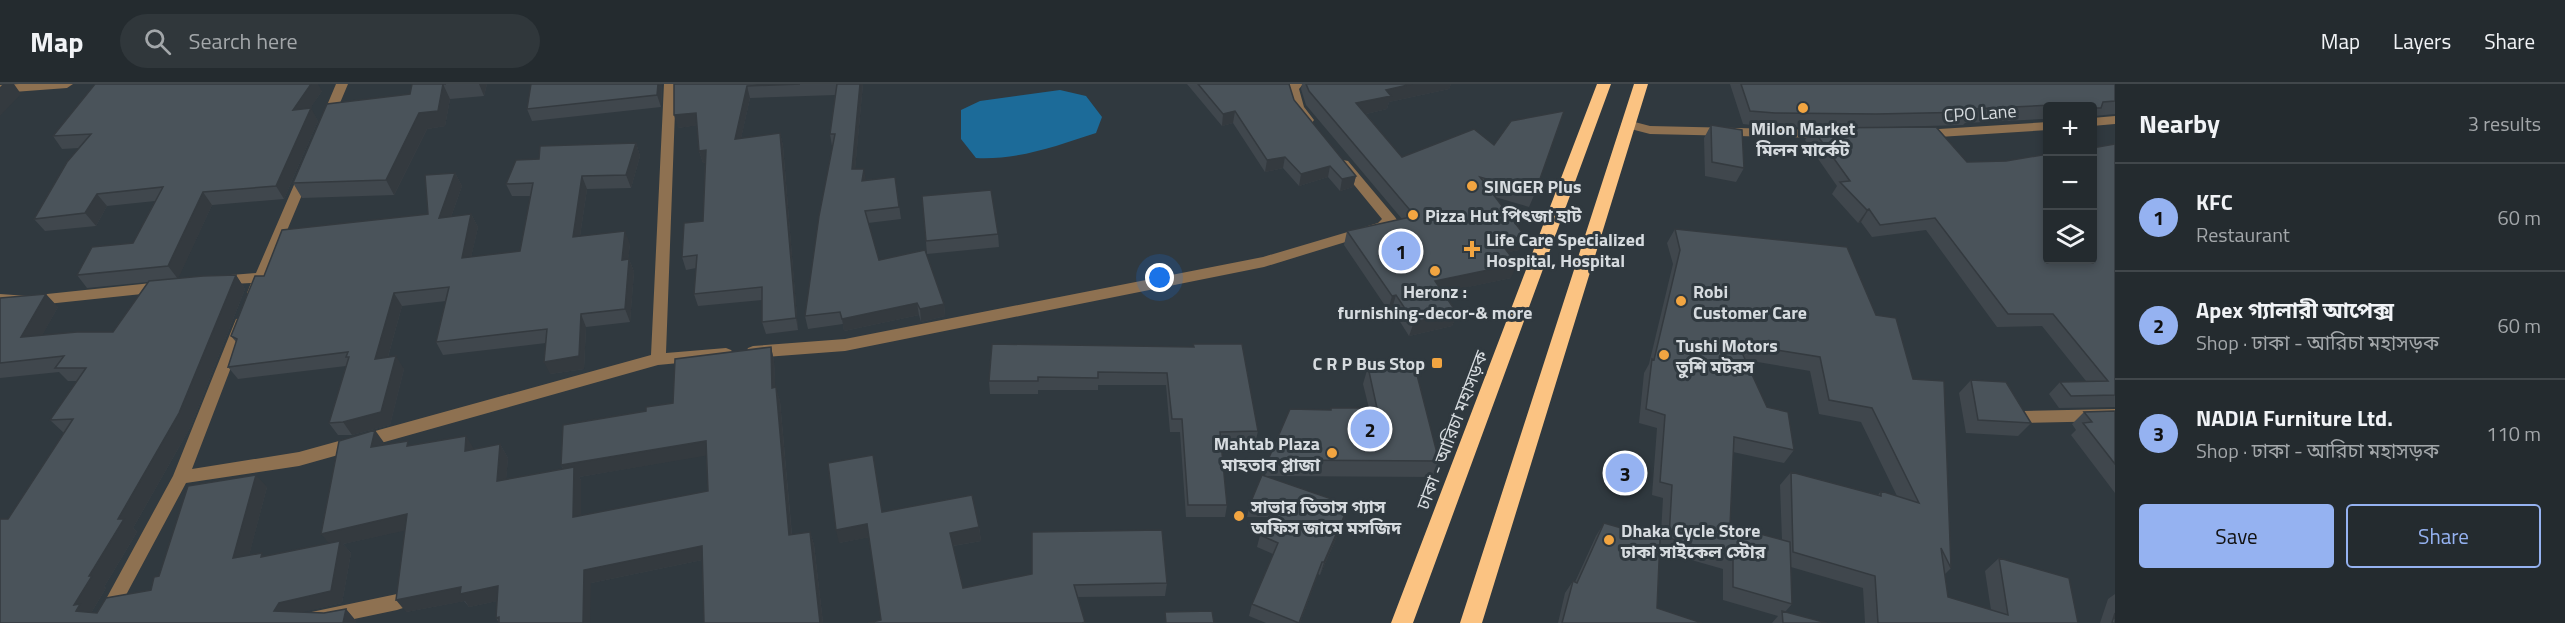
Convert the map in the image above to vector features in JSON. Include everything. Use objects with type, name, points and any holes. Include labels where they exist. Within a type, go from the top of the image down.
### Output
[{"type":"highway","name":"ঢাকা - আরিচা মহাসড়ক","points":[[1402,623],[1604,84]]},
{"type":"highway","points":[[1471,623],[1641,84]]},
{"type":"street","points":[[0,89],[67,84]]},
{"type":"street","points":[[321,134],[342,84]]},
{"type":"street","points":[[658,359],[670,84]]},
{"type":"street","points":[[1291,86],[1298,107],[1318,132]]},
{"type":"street","points":[[2097,122],[2115,120]]},
{"type":"street","points":[[1627,124],[1650,130],[1836,134]]},
{"type":"street","name":"CPO Lane","points":[[1915,134],[2043,126]]},
{"type":"street","points":[[181,477],[299,459],[658,359],[845,345],[1264,262],[1383,226],[1390,220],[1331,149]]},
{"type":"street","points":[[102,623],[181,477],[312,156]]},
{"type":"street","points":[[203,283],[261,277]]},
{"type":"street","points":[[0,299],[28,301],[179,285]]},
{"type":"street","points":[[2023,417],[2115,416]]},
{"type":"street","points":[[297,623],[397,602]]},
{"type":"water","points":[[1060,90],[1086,96],[1102,117],[1096,133],[1037,151],[992,158],[976,158],[961,139],[961,110],[980,101]]},
{"type":"building","points":[[95,84],[311,84],[293,110],[311,108],[276,186],[203,192],[168,266],[77,275],[92,247],[133,243],[163,187],[97,194],[85,213],[34,219],[67,162],[91,134],[53,136]]},
{"type":"building","points":[[412,84],[443,84],[438,111],[419,113],[386,180],[293,183],[327,104],[410,94]]},
{"type":"building","points":[[531,84],[658,84],[657,95],[527,109]]},
{"type":"building","points":[[674,84],[800,84],[747,86],[735,139],[780,133],[796,318],[762,322],[762,287],[694,294],[697,255],[682,257],[684,223],[703,221],[706,150],[699,151],[696,113],[674,115]]},
{"type":"building","points":[[837,84],[860,84],[852,169],[864,169],[862,181],[895,177],[899,207],[865,211],[879,260],[925,250],[944,304],[920,309],[917,303],[842,319],[840,312],[805,316],[819,216],[835,134],[830,134]]},
{"type":"building","points":[[1198,84],[1289,84],[1294,100],[1356,176],[1342,179],[1330,166],[1301,174],[1285,157],[1267,160],[1235,111],[1223,114]]},
{"type":"building","points":[[1306,84],[1412,84],[1386,90],[1391,96],[1356,103],[1402,157],[1474,129],[1494,145],[1511,121],[1564,111],[1535,193],[1480,177],[1525,236],[1499,241],[1517,264],[1435,281],[1457,313],[1414,322],[1396,295],[1392,296],[1347,231],[1415,216],[1309,91]]},
{"type":"building","points":[[1741,84],[2115,84],[2115,101],[2103,102],[2101,108],[2097,108],[2097,102],[2043,102],[2043,105],[1971,109],[1973,112],[1876,114],[1750,111]]},
{"type":"building","points":[[1711,125],[1742,130],[1744,168],[1712,162]]},
{"type":"building","points":[[1936,127],[1967,162],[2006,161],[2043,155],[2043,264],[2097,264],[2097,147],[2115,144],[2115,395],[2071,396],[2060,382],[2108,381],[2053,314],[2008,314],[1935,218],[1880,225],[1869,209],[1867,210],[1840,182],[1850,181],[1812,128]]},
{"type":"building","points":[[636,143],[626,175],[582,176],[573,237],[625,231],[622,260],[629,259],[625,309],[581,314],[579,356],[544,362],[547,329],[436,342],[449,287],[394,293],[375,359],[396,356],[381,412],[343,422],[329,423],[349,357],[346,357],[348,352],[228,367],[237,339],[231,336],[255,276],[264,276],[282,230],[428,214],[425,175],[455,173],[439,218],[471,214],[462,258],[520,251],[533,183],[506,184],[516,160],[539,159],[540,146]]},
{"type":"building","points":[[991,190],[998,234],[926,241],[922,196]]},
{"type":"building","points":[[1675,229],[1847,247],[1876,315],[1896,318],[1913,379],[1944,381],[1951,568],[1941,548],[1948,597],[2008,615],[1999,558],[2069,578],[2078,623],[1878,623],[1875,576],[1793,552],[1791,472],[1881,496],[1881,491],[1919,503],[1872,408],[1829,400],[1820,357],[1738,344],[1767,407],[1788,412],[1794,450],[1734,437],[1730,526],[1790,542],[1792,604],[1733,587],[1733,556],[1669,538],[1672,485],[1660,482],[1665,415],[1646,409],[1652,359],[1654,360],[1680,250]]},
{"type":"building","points":[[236,275],[179,413],[118,519],[124,519],[74,605],[80,604],[76,611],[97,613],[106,598],[151,590],[154,577],[159,576],[188,486],[256,475],[233,558],[262,553],[261,557],[340,541],[331,591],[279,603],[274,611],[324,613],[346,609],[343,623],[0,623],[0,519],[8,519],[73,419],[50,420],[86,368],[55,368],[64,356],[0,363],[0,298],[46,294],[21,337],[77,332],[113,332],[149,281]]},
{"type":"building","points":[[992,344],[1194,347],[1193,344],[1242,344],[1258,431],[1220,432],[1227,505],[1188,505],[1182,419],[1172,419],[1167,373],[1098,372],[1098,378],[1038,377],[1038,381],[989,381]]},
{"type":"building","points":[[771,347],[772,388],[776,387],[789,535],[810,532],[820,623],[704,623],[702,546],[584,570],[583,623],[499,623],[499,617],[496,618],[498,586],[460,594],[461,587],[396,600],[407,514],[321,534],[339,441],[375,430],[371,447],[408,441],[407,446],[466,436],[465,451],[500,444],[497,481],[574,467],[573,517],[708,491],[706,441],[561,465],[563,425],[646,411],[646,407],[673,403],[675,359]]},
{"type":"building","points":[[1368,367],[1415,367],[1439,461],[1268,460],[1290,409],[1377,408]]},
{"type":"building","points":[[1971,380],[2006,382],[2031,423],[1978,420]]},
{"type":"building","points":[[2115,411],[2115,464],[2083,423],[2092,422],[2084,412]]},
{"type":"building","points":[[873,455],[882,512],[972,495],[979,527],[950,533],[963,588],[1032,574],[1032,532],[1162,530],[1167,583],[1074,585],[1085,622],[1082,623],[868,623],[881,620],[867,524],[836,530],[828,463]]},
{"type":"building","points":[[1262,475],[1349,505],[1324,562],[1322,562],[1299,623],[1252,604],[1278,543],[1260,535],[1275,504],[1250,504]]},
{"type":"building","points":[[1604,523],[1660,539],[1657,608],[1702,623],[1562,623],[1573,581],[1577,583]]},
{"type":"building","points":[[1212,611],[1214,623],[1166,623],[1165,612]]},
{"type":"building","points":[[1782,611],[1827,623],[1783,623]]},
{"type":"place","name":"Milon Market মিলন মার্কেট","points":[[1803,108]]},
{"type":"place","name":"SINGER Plus","points":[[1472,186]]},
{"type":"place","name":"Pizza Hut পিৎজা হাট","points":[[1413,215]]},
{"type":"place","name":"Life Care Specialized Hospital, Hospital","points":[[1472,249]]},
{"type":"place","name":"KFC","points":[[1401,251]]},
{"type":"place","name":"Heronz : furnishing-decor-& more","points":[[1435,271]]},
{"type":"place","name":"Robi Customer Care","points":[[1681,301]]},
{"type":"place","name":"Tushi Motors তুশি মটরস","points":[[1664,355]]},
{"type":"place","name":"C R P Bus Stop","points":[[1437,363]]},
{"type":"place","name":"Apex গ্যালারী আপেক্স","points":[[1370,429]]},
{"type":"place","name":"Mahtab Plaza মাহতাব প্লাজা","points":[[1332,453]]},
{"type":"place","name":"NADIA Furniture Ltd.","points":[[1625,473]]},
{"type":"place","name":"সাভার তিতাস গ্যাস অফিস জামে মসজিদ","points":[[1239,516]]},
{"type":"place","name":"Dhaka Cycle Store ঢাকা সাইকেল স্টোর","points":[[1609,540]]}]
